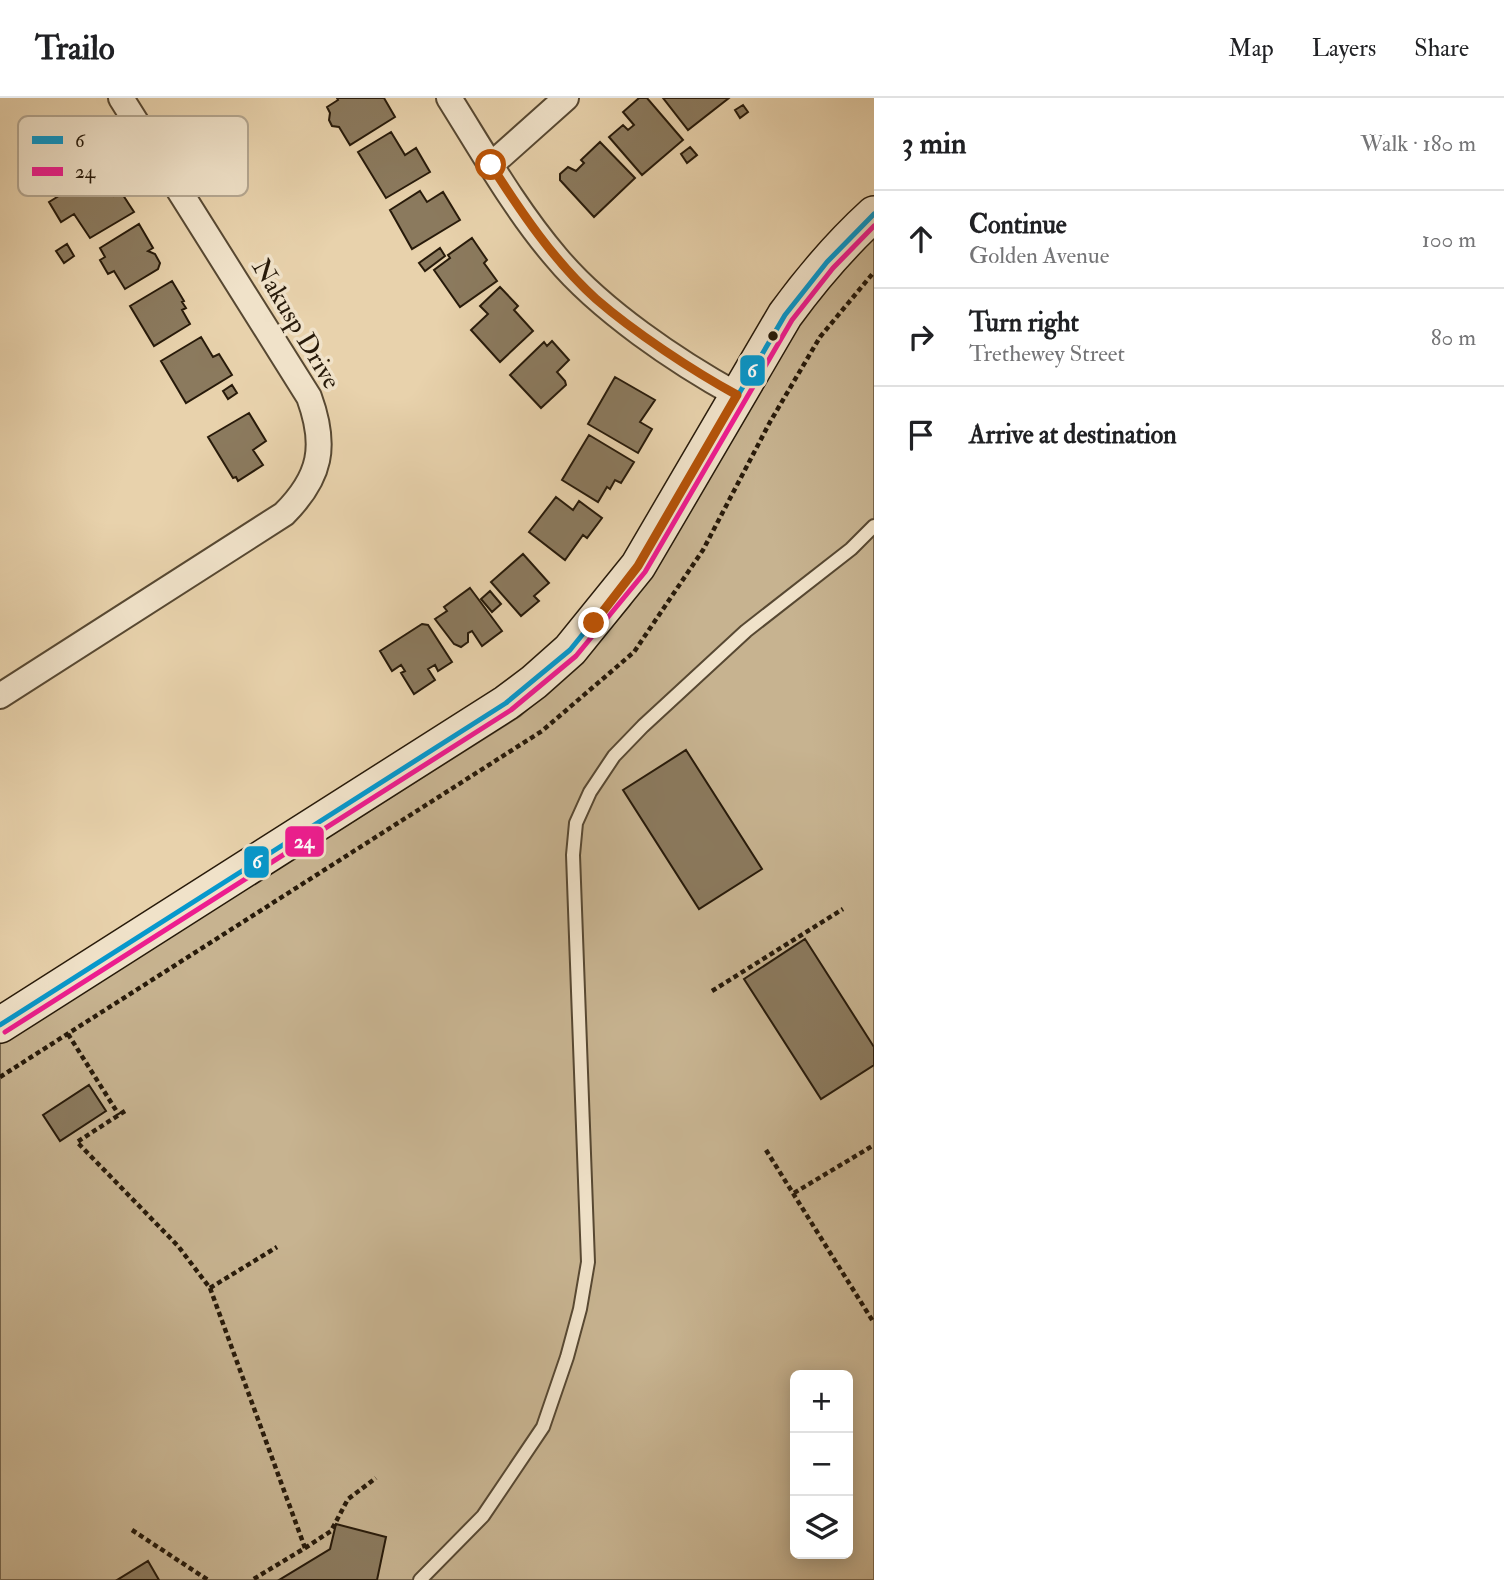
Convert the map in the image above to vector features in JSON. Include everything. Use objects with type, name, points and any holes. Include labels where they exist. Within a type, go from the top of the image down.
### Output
[{"type":"street","name":"Nakusp Drive","points":[[121,98],[132,116]]},
{"type":"street","points":[[449,98],[491,165],[556,257],[596,299],[642,334],[737,395]]},
{"type":"street","points":[[491,165],[566,98]]},
{"type":"street","name":"Nakusp Drive","points":[[0,696],[284,514],[301,497],[312,477],[319,452],[318,422],[309,397],[183,196]]},
{"type":"street","points":[[0,1025],[506,703],[570,650],[638,566],[785,315],[845,241],[874,215]]},
{"type":"lane","points":[[420,1580],[483,1517],[542,1427],[567,1357],[580,1309],[589,1262],[573,855],[576,822],[590,792],[614,757],[643,726],[746,631],[851,549],[874,526]]},
{"type":"path","points":[[712,991],[843,909]]},
{"type":"path","points":[[68,1034],[119,1115]]},
{"type":"path","points":[[125,1111],[77,1142],[178,1246],[210,1288],[305,1548]]},
{"type":"path","points":[[793,1193],[874,1145]]},
{"type":"path","points":[[766,1150],[874,1323]]},
{"type":"path","points":[[210,1288],[277,1247]]},
{"type":"path","points":[[252,1580],[331,1531],[348,1499],[376,1478]]},
{"type":"path","points":[[132,1530],[208,1580]]},
{"type":"shaded area","points":[[874,234],[874,1580],[0,1580],[0,1044],[520,716],[581,663],[630,605],[797,323]]},
{"type":"building","points":[[337,98],[384,98],[395,117],[350,145],[339,127],[332,126],[329,120],[327,107],[338,100]]},
{"type":"building","points":[[639,98],[647,98],[683,140],[642,175],[609,137],[623,125],[628,130],[634,125],[623,112]]},
{"type":"building","points":[[663,98],[729,98],[688,130]]},
{"type":"building","points":[[743,105],[748,112],[740,118],[735,110]]},
{"type":"building","points":[[391,132],[405,155],[416,148],[430,172],[386,198],[358,152]]},
{"type":"building","points":[[600,142],[635,178],[594,217],[560,180],[560,174],[568,167],[576,171],[584,163],[581,160]]},
{"type":"building","points":[[690,147],[697,155],[687,163],[681,154]]},
{"type":"building","points":[[420,191],[427,202],[443,192],[460,220],[412,249],[390,210]]},
{"type":"building","points":[[59,196],[124,196],[134,212],[90,238],[74,214],[61,222],[49,202]]},
{"type":"building","points":[[139,224],[153,248],[148,251],[155,254],[160,263],[158,269],[125,289],[114,271],[108,274],[100,260],[105,257],[100,248]]},
{"type":"building","points":[[472,238],[487,260],[484,263],[497,281],[460,307],[434,270],[450,258],[448,255]]},
{"type":"building","points":[[67,244],[74,256],[64,263],[56,251]]},
{"type":"building","points":[[440,248],[445,256],[425,271],[419,263]]},
{"type":"building","points":[[172,281],[184,301],[182,302],[186,308],[182,310],[190,324],[154,346],[130,306]]},
{"type":"building","points":[[500,287],[518,306],[514,310],[533,331],[500,362],[471,330],[488,314],[480,306]]},
{"type":"building","points":[[201,337],[213,357],[219,354],[232,375],[186,403],[161,361]]},
{"type":"building","points":[[552,341],[569,360],[557,372],[566,385],[541,408],[510,375],[544,342],[547,346]]},
{"type":"building","points":[[615,377],[655,400],[640,422],[652,429],[638,453],[588,424]]},
{"type":"building","points":[[232,385],[237,393],[228,399],[223,391]]},
{"type":"building","points":[[249,413],[266,441],[253,450],[263,465],[238,481],[236,477],[233,478],[208,437]]},
{"type":"building","points":[[589,435],[634,462],[621,483],[615,480],[598,502],[562,480]]},
{"type":"building","points":[[556,497],[573,510],[579,501],[602,518],[587,538],[583,535],[565,560],[529,532]]},
{"type":"building","points":[[523,554],[549,583],[534,596],[539,601],[521,616],[491,582]]},
{"type":"building","points":[[470,588],[502,631],[482,646],[472,631],[468,633],[468,642],[461,647],[454,644],[435,619],[447,611],[444,607]]},
{"type":"building","points":[[490,591],[501,604],[492,612],[481,599]]},
{"type":"building","points":[[422,624],[428,625],[452,662],[438,671],[435,665],[428,669],[435,680],[414,694],[401,673],[405,671],[401,665],[392,671],[380,651]]},
{"type":"building","points":[[686,750],[762,869],[699,909],[623,790]]},
{"type":"building","points":[[805,939],[874,1047],[874,1065],[821,1099],[744,979]]},
{"type":"building","points":[[89,1085],[106,1111],[60,1141],[43,1115]]},
{"type":"building","points":[[336,1524],[386,1537],[377,1580],[279,1580],[330,1549]]},
{"type":"building","points":[[148,1561],[159,1580],[117,1580]]},
{"type":"transit line","name":"6","points":[[0,1025],[506,703],[570,650],[638,566],[785,315],[827,262],[874,214]]},
{"type":"transit line","name":"24","points":[[5,1032],[511,710],[576,656],[645,572],[792,320],[833,268],[874,226]]},
{"type":"route","points":[[491,165],[556,257],[596,299],[642,334],[737,395],[638,566],[594,623]]}]
